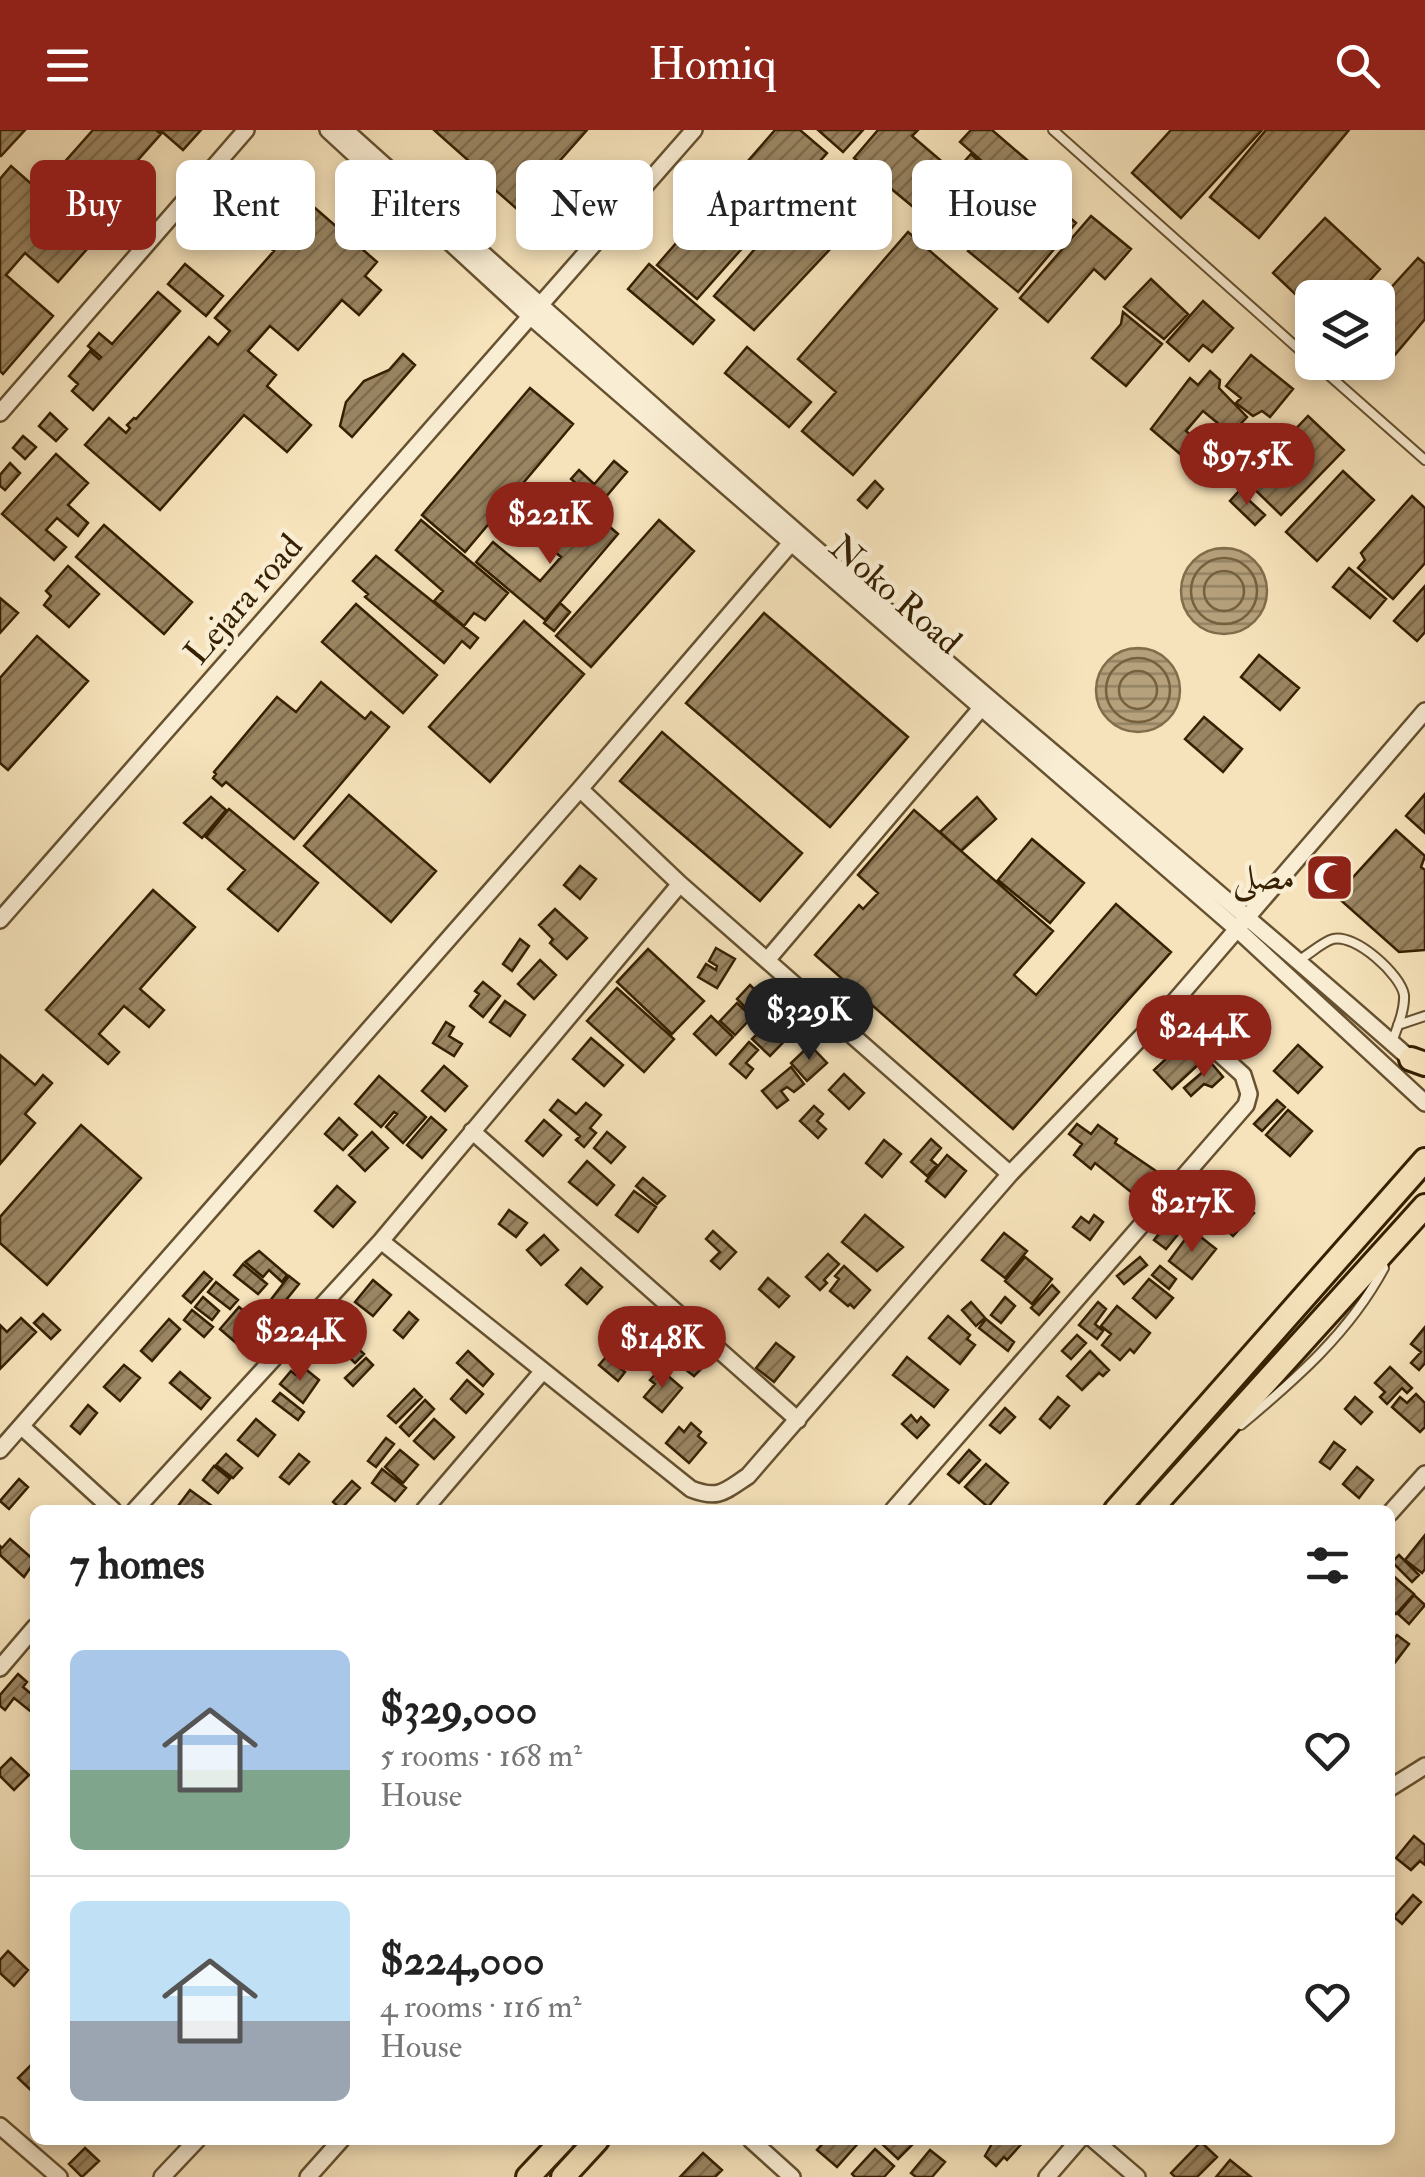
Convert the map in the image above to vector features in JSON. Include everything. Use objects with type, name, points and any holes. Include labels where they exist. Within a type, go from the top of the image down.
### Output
[{"type":"main road","points":[[1120,1505],[1425,1160]]},
{"type":"main road","points":[[1154,1505],[1425,1206]]},
{"type":"main road","points":[[528,2177],[558,2145]]},
{"type":"main road","points":[[563,2177],[592,2145]]},
{"type":"street","points":[[0,414],[246,130]]},
{"type":"street","name":"Noko Road","points":[[328,130],[536,311],[791,543],[1238,930],[1425,1103]]},
{"type":"street","points":[[345,130],[536,311],[1420,1065]]},
{"type":"street","name":"Lejara road","points":[[0,920],[694,130]]},
{"type":"street","points":[[0,1450],[580,790],[791,543]]},
{"type":"street","points":[[768,959],[982,707]]},
{"type":"street","points":[[381,1241],[692,1489],[710,1496],[724,1492],[748,1476],[1010,1174],[1169,1008],[1425,710]]},
{"type":"street","points":[[580,790],[680,884],[1010,1174]]},
{"type":"street","points":[[141,1505],[381,1241],[680,884]]},
{"type":"street","points":[[897,1505],[1246,1105],[1250,1094],[1243,1074],[1169,1008]]},
{"type":"street","points":[[472,1131],[798,1420]]},
{"type":"street","points":[[428,1505],[542,1372]]},
{"type":"street","points":[[21,1426],[108,1505]]},
{"type":"street","points":[[1395,1507],[1425,1474]]},
{"type":"street","points":[[0,1668],[30,1633]]},
{"type":"street","points":[[1395,1785],[1425,1766]]},
{"type":"street","points":[[0,2126],[59,2177]]},
{"type":"street","points":[[162,2177],[192,2145]]},
{"type":"street","points":[[308,2177],[337,2145]]},
{"type":"street","points":[[757,2145],[792,2177]]},
{"type":"street","points":[[1047,2177],[1075,2145]]},
{"type":"street","points":[[1100,2145],[1137,2177]]},
{"type":"lane","points":[[1053,130],[1295,345]]},
{"type":"lane","points":[[1334,380],[1425,460]]},
{"type":"lane","points":[[1299,960],[1332,939],[1356,941],[1399,980],[1404,1001],[1392,1042]]},
{"type":"lane","points":[[1398,1025],[1425,1016]]},
{"type":"water","points":[[1224,548],[1248,555],[1260,567],[1267,591],[1260,615],[1248,627],[1224,634],[1200,627],[1188,615],[1181,591],[1188,567],[1200,555]]},
{"type":"water","points":[[1138,648],[1154,651],[1173,667],[1180,690],[1177,706],[1161,725],[1138,732],[1122,729],[1103,713],[1096,690],[1099,674],[1115,655]]},
{"type":"building","points":[[0,130],[25,130],[1,156],[0,155]]},
{"type":"building","points":[[93,130],[156,130],[161,134],[138,160],[66,160]]},
{"type":"building","points":[[160,130],[201,130],[183,150]]},
{"type":"building","points":[[434,130],[587,130],[560,160],[516,160],[516,208],[496,191],[496,160],[468,160]]},
{"type":"building","points":[[775,130],[800,130],[827,153],[821,160],[749,160]]},
{"type":"building","points":[[818,130],[863,130],[843,152]]},
{"type":"building","points":[[878,130],[918,130],[912,136],[940,160],[912,160],[912,206],[892,189],[892,160],[854,158]]},
{"type":"building","points":[[971,130],[992,130],[1027,160],[981,160],[960,142]]},
{"type":"building","points":[[1171,130],[1262,130],[1181,218],[1132,173]]},
{"type":"building","points":[[1266,130],[1349,130],[1259,238],[1210,197]]},
{"type":"building","points":[[11,166],[30,183],[30,250],[86,250],[58,282],[25,253],[6,275],[53,316],[3,374],[0,371],[0,179]]},
{"type":"building","points":[[315,208],[335,225],[335,250],[363,250],[377,262],[365,276],[381,290],[359,315],[342,300],[298,350],[270,326],[248,351],[276,375],[267,386],[311,425],[287,452],[244,415],[160,510],[85,445],[109,418],[126,433],[130,428],[127,425],[209,337],[218,345],[230,331],[215,318],[274,251],[315,250]]},
{"type":"building","points":[[1091,216],[1131,249],[1105,279],[1094,269],[1048,322],[1020,298],[1062,250],[1072,250],[1072,238]]},
{"type":"building","points":[[1325,218],[1380,269],[1370,280],[1295,280],[1295,294],[1273,273]]},
{"type":"building","points":[[908,232],[912,235],[912,250],[929,250],[997,309],[853,475],[802,431],[836,392],[798,359]]},
{"type":"building","points":[[673,247],[673,250],[741,250],[697,299],[657,265]]},
{"type":"building","points":[[754,250],[829,250],[754,330],[714,296]]},
{"type":"building","points":[[969,250],[1053,250],[1018,292]]},
{"type":"building","points":[[1418,258],[1425,264],[1425,319],[1395,355],[1395,283]]},
{"type":"building","points":[[185,264],[223,296],[206,316],[168,284]]},
{"type":"building","points":[[649,264],[714,320],[693,344],[628,289]]},
{"type":"building","points":[[1151,279],[1188,314],[1164,339],[1124,307]]},
{"type":"building","points":[[158,292],[180,311],[93,410],[72,391],[78,384],[69,376],[90,351],[101,357],[88,346],[99,333],[112,344]]},
{"type":"building","points":[[1203,301],[1233,328],[1212,352],[1203,345],[1189,361],[1167,342]]},
{"type":"building","points":[[1123,312],[1162,344],[1126,386],[1092,358],[1121,324]]},
{"type":"building","points":[[747,347],[811,402],[789,427],[725,373]]},
{"type":"building","points":[[403,354],[415,365],[352,437],[340,426],[346,402],[364,381],[389,370]]},
{"type":"building","points":[[1251,355],[1293,389],[1270,417],[1262,411],[1253,416],[1236,403],[1241,398],[1226,386]]},
{"type":"building","points":[[1210,371],[1220,380],[1219,388],[1247,417],[1231,434],[1203,411],[1186,431],[1214,456],[1201,472],[1151,429],[1190,378],[1198,385]]},
{"type":"building","points":[[530,388],[573,424],[465,552],[422,515]]},
{"type":"building","points":[[50,413],[67,429],[56,441],[39,426]]},
{"type":"building","points":[[1308,416],[1344,450],[1281,515],[1246,481]]},
{"type":"building","points":[[23,436],[36,447],[25,459],[13,448]]},
{"type":"building","points":[[56,454],[88,483],[68,505],[88,523],[78,536],[57,518],[46,530],[66,547],[54,560],[2,514]]},
{"type":"building","points":[[614,461],[627,472],[593,512],[580,501]]},
{"type":"building","points":[[10,463],[20,473],[5,490],[0,486],[0,475]]},
{"type":"building","points":[[579,470],[594,484],[587,493],[571,479]]},
{"type":"building","points":[[1343,471],[1374,500],[1317,561],[1286,532]]},
{"type":"building","points":[[875,481],[883,489],[867,508],[858,500]]},
{"type":"building","points":[[1239,491],[1265,515],[1255,525],[1230,501]]},
{"type":"building","points":[[1412,496],[1425,508],[1425,563],[1393,599],[1358,568],[1365,560],[1361,553]]},
{"type":"building","points":[[596,515],[618,534],[545,620],[476,562],[493,542],[540,581],[561,557],[542,541],[551,530],[570,545]]},
{"type":"building","points":[[421,520],[508,593],[485,620],[474,613],[464,626],[434,601],[443,591],[396,550]]},
{"type":"building","points":[[659,520],[694,551],[591,667],[556,636]]},
{"type":"building","points":[[104,525],[192,602],[164,634],[76,557]]},
{"type":"building","points":[[376,556],[478,638],[470,648],[462,641],[444,663],[365,597],[368,594],[353,581]]},
{"type":"building","points":[[68,566],[99,594],[69,627],[44,605],[51,596],[46,591]]},
{"type":"building","points":[[1349,568],[1386,599],[1370,618],[1333,587]]},
{"type":"building","points":[[1425,586],[1425,632],[1417,641],[1394,621]]},
{"type":"building","points":[[0,598],[18,613],[0,633]]},
{"type":"building","points":[[560,603],[570,612],[554,631],[544,623]]},
{"type":"building","points":[[356,604],[437,675],[403,713],[322,642]]},
{"type":"building","points":[[764,613],[908,737],[830,827],[686,703]]},
{"type":"building","points":[[524,621],[584,674],[490,782],[429,727]]},
{"type":"building","points":[[37,636],[88,681],[8,770],[0,763],[0,678]]},
{"type":"building","points":[[1259,655],[1299,688],[1280,710],[1241,677]]},
{"type":"building","points":[[321,682],[365,719],[371,712],[389,727],[294,839],[226,782],[222,786],[213,778],[214,772],[277,697],[296,712]]},
{"type":"building","points":[[1204,717],[1242,749],[1223,772],[1185,739]]},
{"type":"building","points":[[662,732],[802,853],[760,901],[620,781]]},
{"type":"building","points":[[1425,794],[1425,833],[1406,816]]},
{"type":"building","points":[[349,795],[436,871],[391,922],[304,846]]},
{"type":"building","points":[[211,797],[226,810],[202,838],[184,823]]},
{"type":"building","points":[[977,797],[996,819],[961,851],[940,832]]},
{"type":"building","points":[[229,809],[318,883],[278,931],[228,889],[245,870],[206,837]]},
{"type":"building","points":[[914,810],[1053,931],[1014,975],[1036,995],[1116,904],[1171,952],[1013,1129],[815,955],[859,905],[863,909],[878,893],[858,875]]},
{"type":"building","points":[[1396,830],[1425,856],[1421,867],[1425,870],[1425,950],[1399,952],[1336,896]]},
{"type":"building","points":[[1032,839],[1084,883],[1050,923],[998,880]]},
{"type":"building","points":[[580,866],[596,879],[580,899],[564,885]]},
{"type":"building","points":[[153,890],[195,927],[140,989],[164,1010],[149,1027],[124,1006],[99,1034],[119,1052],[108,1064],[46,1010]]},
{"type":"building","points":[[555,909],[587,938],[567,959],[539,925]]},
{"type":"building","points":[[520,939],[529,946],[512,971],[503,964]]},
{"type":"building","points":[[716,948],[735,959],[717,988],[698,977],[706,964],[716,970],[717,966],[709,961]]},
{"type":"building","points":[[648,949],[704,1001],[672,1034],[617,982]]},
{"type":"building","points":[[540,960],[556,975],[534,999],[518,984]]},
{"type":"building","points":[[483,982],[500,996],[483,1017],[470,1006]]},
{"type":"building","points":[[750,985],[765,1000],[752,1014],[737,999]]},
{"type":"building","points":[[617,988],[674,1039],[644,1072],[587,1021]]},
{"type":"building","points":[[505,1001],[525,1015],[510,1036],[490,1022]]},
{"type":"building","points":[[737,1003],[752,1017],[735,1035],[720,1021]]},
{"type":"building","points":[[778,1013],[795,1030],[770,1056],[752,1039]]},
{"type":"building","points":[[711,1016],[733,1037],[716,1055],[694,1034]]},
{"type":"building","points":[[446,1022],[454,1027],[449,1036],[462,1044],[454,1056],[433,1043]]},
{"type":"building","points":[[591,1038],[623,1065],[604,1086],[573,1059]]},
{"type":"building","points":[[749,1042],[758,1050],[746,1063],[753,1069],[746,1078],[730,1064]]},
{"type":"building","points":[[810,1045],[827,1063],[807,1081],[791,1063]]},
{"type":"building","points":[[1181,1045],[1199,1064],[1172,1089],[1154,1070]]},
{"type":"building","points":[[1298,1045],[1322,1067],[1298,1093],[1274,1071]]},
{"type":"building","points":[[0,1055],[35,1085],[43,1075],[52,1083],[25,1114],[35,1123],[0,1164]]},
{"type":"building","points":[[1212,1064],[1223,1077],[1212,1087],[1204,1084],[1191,1096],[1184,1088]]},
{"type":"building","points":[[444,1066],[467,1086],[445,1111],[422,1091]]},
{"type":"building","points":[[791,1067],[804,1084],[794,1092],[787,1087],[781,1091],[788,1100],[777,1108],[762,1091]]},
{"type":"building","points":[[844,1074],[864,1093],[849,1109],[829,1090]]},
{"type":"building","points":[[379,1076],[426,1117],[403,1143],[386,1127],[397,1114],[394,1112],[381,1127],[355,1104]]},
{"type":"building","points":[[558,1100],[576,1114],[586,1103],[601,1115],[590,1128],[596,1133],[584,1147],[576,1140],[580,1136],[550,1110]]},
{"type":"building","points":[[1277,1100],[1285,1107],[1262,1131],[1254,1124]]},
{"type":"building","points":[[814,1106],[823,1114],[817,1121],[826,1129],[818,1138],[800,1121]]},
{"type":"building","points":[[1288,1110],[1312,1131],[1290,1156],[1266,1135]]},
{"type":"building","points":[[431,1117],[446,1130],[422,1158],[407,1145]]},
{"type":"building","points":[[339,1118],[357,1135],[343,1150],[325,1134]]},
{"type":"building","points":[[544,1120],[561,1135],[543,1156],[526,1141]]},
{"type":"building","points":[[1077,1124],[1091,1134],[1098,1125],[1117,1139],[1115,1143],[1156,1171],[1136,1196],[1095,1163],[1091,1169],[1074,1155],[1082,1144],[1069,1134]]},
{"type":"building","points":[[81,1125],[141,1178],[47,1285],[0,1243],[0,1217]]},
{"type":"building","points":[[372,1132],[388,1148],[365,1171],[349,1155]]},
{"type":"building","points":[[607,1132],[625,1147],[611,1163],[594,1148]]},
{"type":"building","points":[[931,1139],[941,1148],[931,1160],[937,1165],[927,1176],[911,1162]]},
{"type":"building","points":[[884,1140],[901,1154],[882,1177],[866,1163]]},
{"type":"building","points":[[947,1155],[966,1171],[945,1197],[926,1181]]},
{"type":"building","points":[[587,1161],[614,1185],[597,1205],[569,1182]]},
{"type":"building","points":[[643,1178],[665,1196],[657,1204],[636,1186]]},
{"type":"building","points":[[337,1186],[355,1202],[333,1227],[315,1211]]},
{"type":"building","points":[[634,1191],[656,1207],[638,1232],[616,1215]]},
{"type":"building","points":[[1236,1197],[1254,1213],[1233,1236],[1225,1229],[1237,1216],[1227,1207]]},
{"type":"building","points":[[509,1210],[527,1223],[516,1237],[499,1224]]},
{"type":"building","points":[[865,1215],[903,1247],[877,1271],[842,1242]]},
{"type":"building","points":[[1094,1215],[1103,1222],[1090,1240],[1073,1227],[1081,1217],[1089,1223]]},
{"type":"building","points":[[1168,1222],[1180,1232],[1166,1249],[1154,1240]]},
{"type":"building","points":[[1192,1230],[1216,1249],[1192,1279],[1169,1261]]},
{"type":"building","points":[[713,1231],[736,1252],[720,1269],[711,1261],[720,1252],[706,1239]]},
{"type":"building","points":[[1004,1233],[1027,1251],[1005,1278],[982,1260]]},
{"type":"building","points":[[544,1235],[558,1250],[541,1265],[527,1250]]},
{"type":"building","points":[[259,1251],[287,1275],[282,1282],[269,1270],[263,1277],[245,1262]]},
{"type":"building","points":[[828,1254],[839,1264],[820,1290],[806,1277]]},
{"type":"building","points":[[1025,1257],[1052,1279],[1032,1304],[1005,1281]]},
{"type":"building","points":[[1140,1257],[1147,1265],[1124,1284],[1117,1276]]},
{"type":"building","points":[[243,1264],[267,1284],[258,1294],[234,1275]]},
{"type":"building","points":[[844,1266],[870,1290],[854,1308],[830,1291]]},
{"type":"building","points":[[1160,1266],[1176,1279],[1169,1289],[1152,1275]]},
{"type":"building","points":[[581,1268],[602,1287],[587,1304],[566,1285]]},
{"type":"building","points":[[204,1272],[212,1279],[191,1303],[183,1296]]},
{"type":"building","points":[[289,1276],[299,1284],[278,1310],[269,1302]]},
{"type":"building","points":[[768,1278],[789,1296],[779,1307],[759,1289]]},
{"type":"building","points":[[1149,1279],[1173,1298],[1156,1318],[1133,1298]]},
{"type":"building","points":[[373,1280],[391,1295],[373,1316],[355,1302]]},
{"type":"building","points":[[216,1282],[238,1300],[230,1309],[208,1292]]},
{"type":"building","points":[[1052,1285],[1059,1292],[1039,1315],[1031,1308]]},
{"type":"building","points":[[203,1297],[219,1311],[212,1320],[195,1307]]},
{"type":"building","points":[[1005,1297],[1015,1306],[1001,1323],[991,1315]]},
{"type":"building","points":[[971,1302],[985,1318],[976,1326],[962,1310]]},
{"type":"building","points":[[1098,1302],[1106,1309],[1095,1324],[1103,1331],[1097,1339],[1079,1325]]},
{"type":"building","points":[[1117,1306],[1150,1333],[1134,1353],[1130,1349],[1120,1360],[1102,1345],[1111,1334],[1101,1326]]},
{"type":"building","points":[[239,1307],[262,1326],[242,1348],[220,1329]]},
{"type":"building","points":[[192,1310],[213,1327],[204,1337],[184,1320]]},
{"type":"building","points":[[631,1310],[658,1334],[634,1361],[607,1337]]},
{"type":"building","points":[[409,1312],[418,1320],[403,1338],[394,1330]]},
{"type":"building","points":[[43,1314],[60,1330],[51,1339],[34,1323]]},
{"type":"building","points":[[948,1316],[970,1335],[967,1339],[975,1345],[960,1364],[929,1338]]},
{"type":"building","points":[[21,1318],[36,1332],[0,1369],[0,1325],[7,1332]]},
{"type":"building","points":[[169,1319],[180,1329],[152,1361],[141,1351]]},
{"type":"building","points":[[986,1319],[1014,1342],[1008,1351],[979,1328]]},
{"type":"building","points":[[335,1327],[364,1354],[355,1363],[327,1336]]},
{"type":"building","points":[[1425,1327],[1425,1363],[1419,1370],[1411,1363],[1421,1352],[1411,1344]]},
{"type":"building","points":[[1077,1335],[1086,1343],[1071,1359],[1062,1351]]},
{"type":"building","points":[[776,1343],[794,1357],[774,1382],[756,1368]]},
{"type":"building","points":[[678,1344],[703,1367],[694,1376],[668,1356]]},
{"type":"building","points":[[468,1351],[493,1374],[483,1386],[457,1363]]},
{"type":"building","points":[[1090,1351],[1109,1370],[1103,1376],[1099,1373],[1082,1390],[1067,1376]]},
{"type":"building","points":[[606,1357],[625,1372],[618,1381],[599,1365]]},
{"type":"building","points":[[907,1357],[948,1390],[934,1407],[893,1375]]},
{"type":"building","points":[[366,1358],[373,1365],[353,1386],[345,1378]]},
{"type":"building","points":[[124,1365],[140,1378],[120,1401],[104,1387]]},
{"type":"building","points":[[303,1367],[319,1380],[303,1403],[280,1384],[291,1371],[296,1375]]},
{"type":"building","points":[[1390,1367],[1412,1388],[1407,1393],[1402,1388],[1387,1404],[1380,1397],[1385,1392],[1375,1383]]},
{"type":"building","points":[[660,1369],[682,1388],[662,1412],[644,1397],[655,1384],[650,1380]]},
{"type":"building","points":[[180,1372],[210,1398],[201,1409],[170,1383]]},
{"type":"building","points":[[467,1380],[483,1394],[466,1413],[451,1399]]},
{"type":"building","points":[[414,1389],[422,1397],[396,1423],[388,1416]]},
{"type":"building","points":[[280,1393],[304,1412],[298,1420],[273,1401]]},
{"type":"building","points":[[1416,1394],[1425,1403],[1425,1427],[1420,1432],[1392,1407],[1400,1397],[1407,1403]]},
{"type":"building","points":[[1058,1397],[1069,1406],[1050,1428],[1040,1419]]},
{"type":"building","points":[[1355,1397],[1372,1412],[1361,1424],[1345,1409]]},
{"type":"building","points":[[425,1400],[434,1409],[409,1436],[400,1427]]},
{"type":"building","points":[[88,1405],[97,1413],[80,1434],[71,1426]]},
{"type":"building","points":[[1005,1408],[1015,1417],[1000,1433],[990,1425]]},
{"type":"building","points":[[911,1415],[917,1422],[921,1417],[929,1425],[917,1438],[902,1424]]},
{"type":"building","points":[[256,1419],[275,1435],[258,1456],[238,1440]]},
{"type":"building","points":[[434,1419],[454,1437],[434,1459],[414,1441]]},
{"type":"building","points":[[691,1423],[706,1443],[689,1463],[666,1443],[679,1427],[684,1432]]},
{"type":"building","points":[[386,1438],[394,1444],[376,1467],[368,1461]]},
{"type":"building","points":[[1334,1442],[1345,1450],[1330,1469],[1320,1462]]},
{"type":"building","points":[[400,1450],[418,1465],[403,1483],[385,1467]]},
{"type":"building","points":[[969,1450],[980,1460],[959,1483],[948,1474]]},
{"type":"building","points":[[226,1454],[242,1468],[233,1478],[216,1465]]},
{"type":"building","points":[[299,1454],[309,1462],[289,1484],[280,1477]]},
{"type":"building","points":[[986,1464],[1008,1483],[990,1505],[965,1487]]},
{"type":"building","points":[[214,1466],[230,1479],[218,1493],[203,1480]]},
{"type":"building","points":[[1357,1467],[1373,1480],[1359,1498],[1343,1484]]},
{"type":"building","points":[[382,1469],[406,1488],[395,1501],[372,1483]]},
{"type":"building","points":[[19,1479],[28,1487],[9,1509],[0,1501]]},
{"type":"building","points":[[352,1481],[360,1488],[345,1505],[333,1502]]},
{"type":"building","points":[[190,1490],[211,1505],[179,1505]]},
{"type":"building","points":[[1425,1535],[1425,1569],[1422,1573],[1405,1560]]},
{"type":"building","points":[[10,1539],[30,1557],[30,1568],[24,1577],[0,1555]]},
{"type":"building","points":[[1399,1555],[1419,1575],[1412,1582],[1395,1565]]},
{"type":"building","points":[[1395,1577],[1414,1594],[1395,1613]]},
{"type":"building","points":[[1414,1595],[1425,1605],[1409,1624],[1398,1614]]},
{"type":"building","points":[[1397,1635],[1409,1644],[1395,1662]]},
{"type":"building","points":[[18,1674],[27,1682],[23,1687],[30,1693],[30,1711],[14,1698],[5,1710],[0,1706],[0,1695]]},
{"type":"building","points":[[11,1758],[29,1775],[14,1790],[0,1776],[0,1769]]},
{"type":"building","points":[[1414,1836],[1425,1845],[1425,1865],[1420,1861],[1411,1870],[1396,1858]]},
{"type":"building","points":[[1413,1895],[1421,1902],[1402,1924],[1395,1916]]},
{"type":"building","points":[[8,1951],[28,1970],[14,1986],[0,1973],[0,1960]]},
{"type":"building","points":[[30,2066],[30,2089],[18,2078]]},
{"type":"building","points":[[822,2145],[857,2145],[837,2167],[817,2150]]},
{"type":"building","points":[[883,2145],[912,2145],[898,2159]]},
{"type":"building","points":[[991,2145],[1020,2145],[996,2166],[985,2156]]},
{"type":"building","points":[[1198,2145],[1204,2145],[1217,2157],[1197,2177],[1175,2177],[1171,2173]]},
{"type":"building","points":[[85,2148],[99,2161],[82,2177],[69,2164]]},
{"type":"building","points":[[875,2149],[894,2166],[884,2177],[855,2177],[852,2174]]},
{"type":"building","points":[[930,2150],[945,2162],[932,2177],[916,2177],[911,2173]]},
{"type":"building","points":[[703,2153],[722,2170],[715,2177],[680,2177]]},
{"type":"building","points":[[1230,2160],[1251,2177],[1216,2177]]},
{"type":"place","name":"مصلى","points":[[1330,877]]}]
